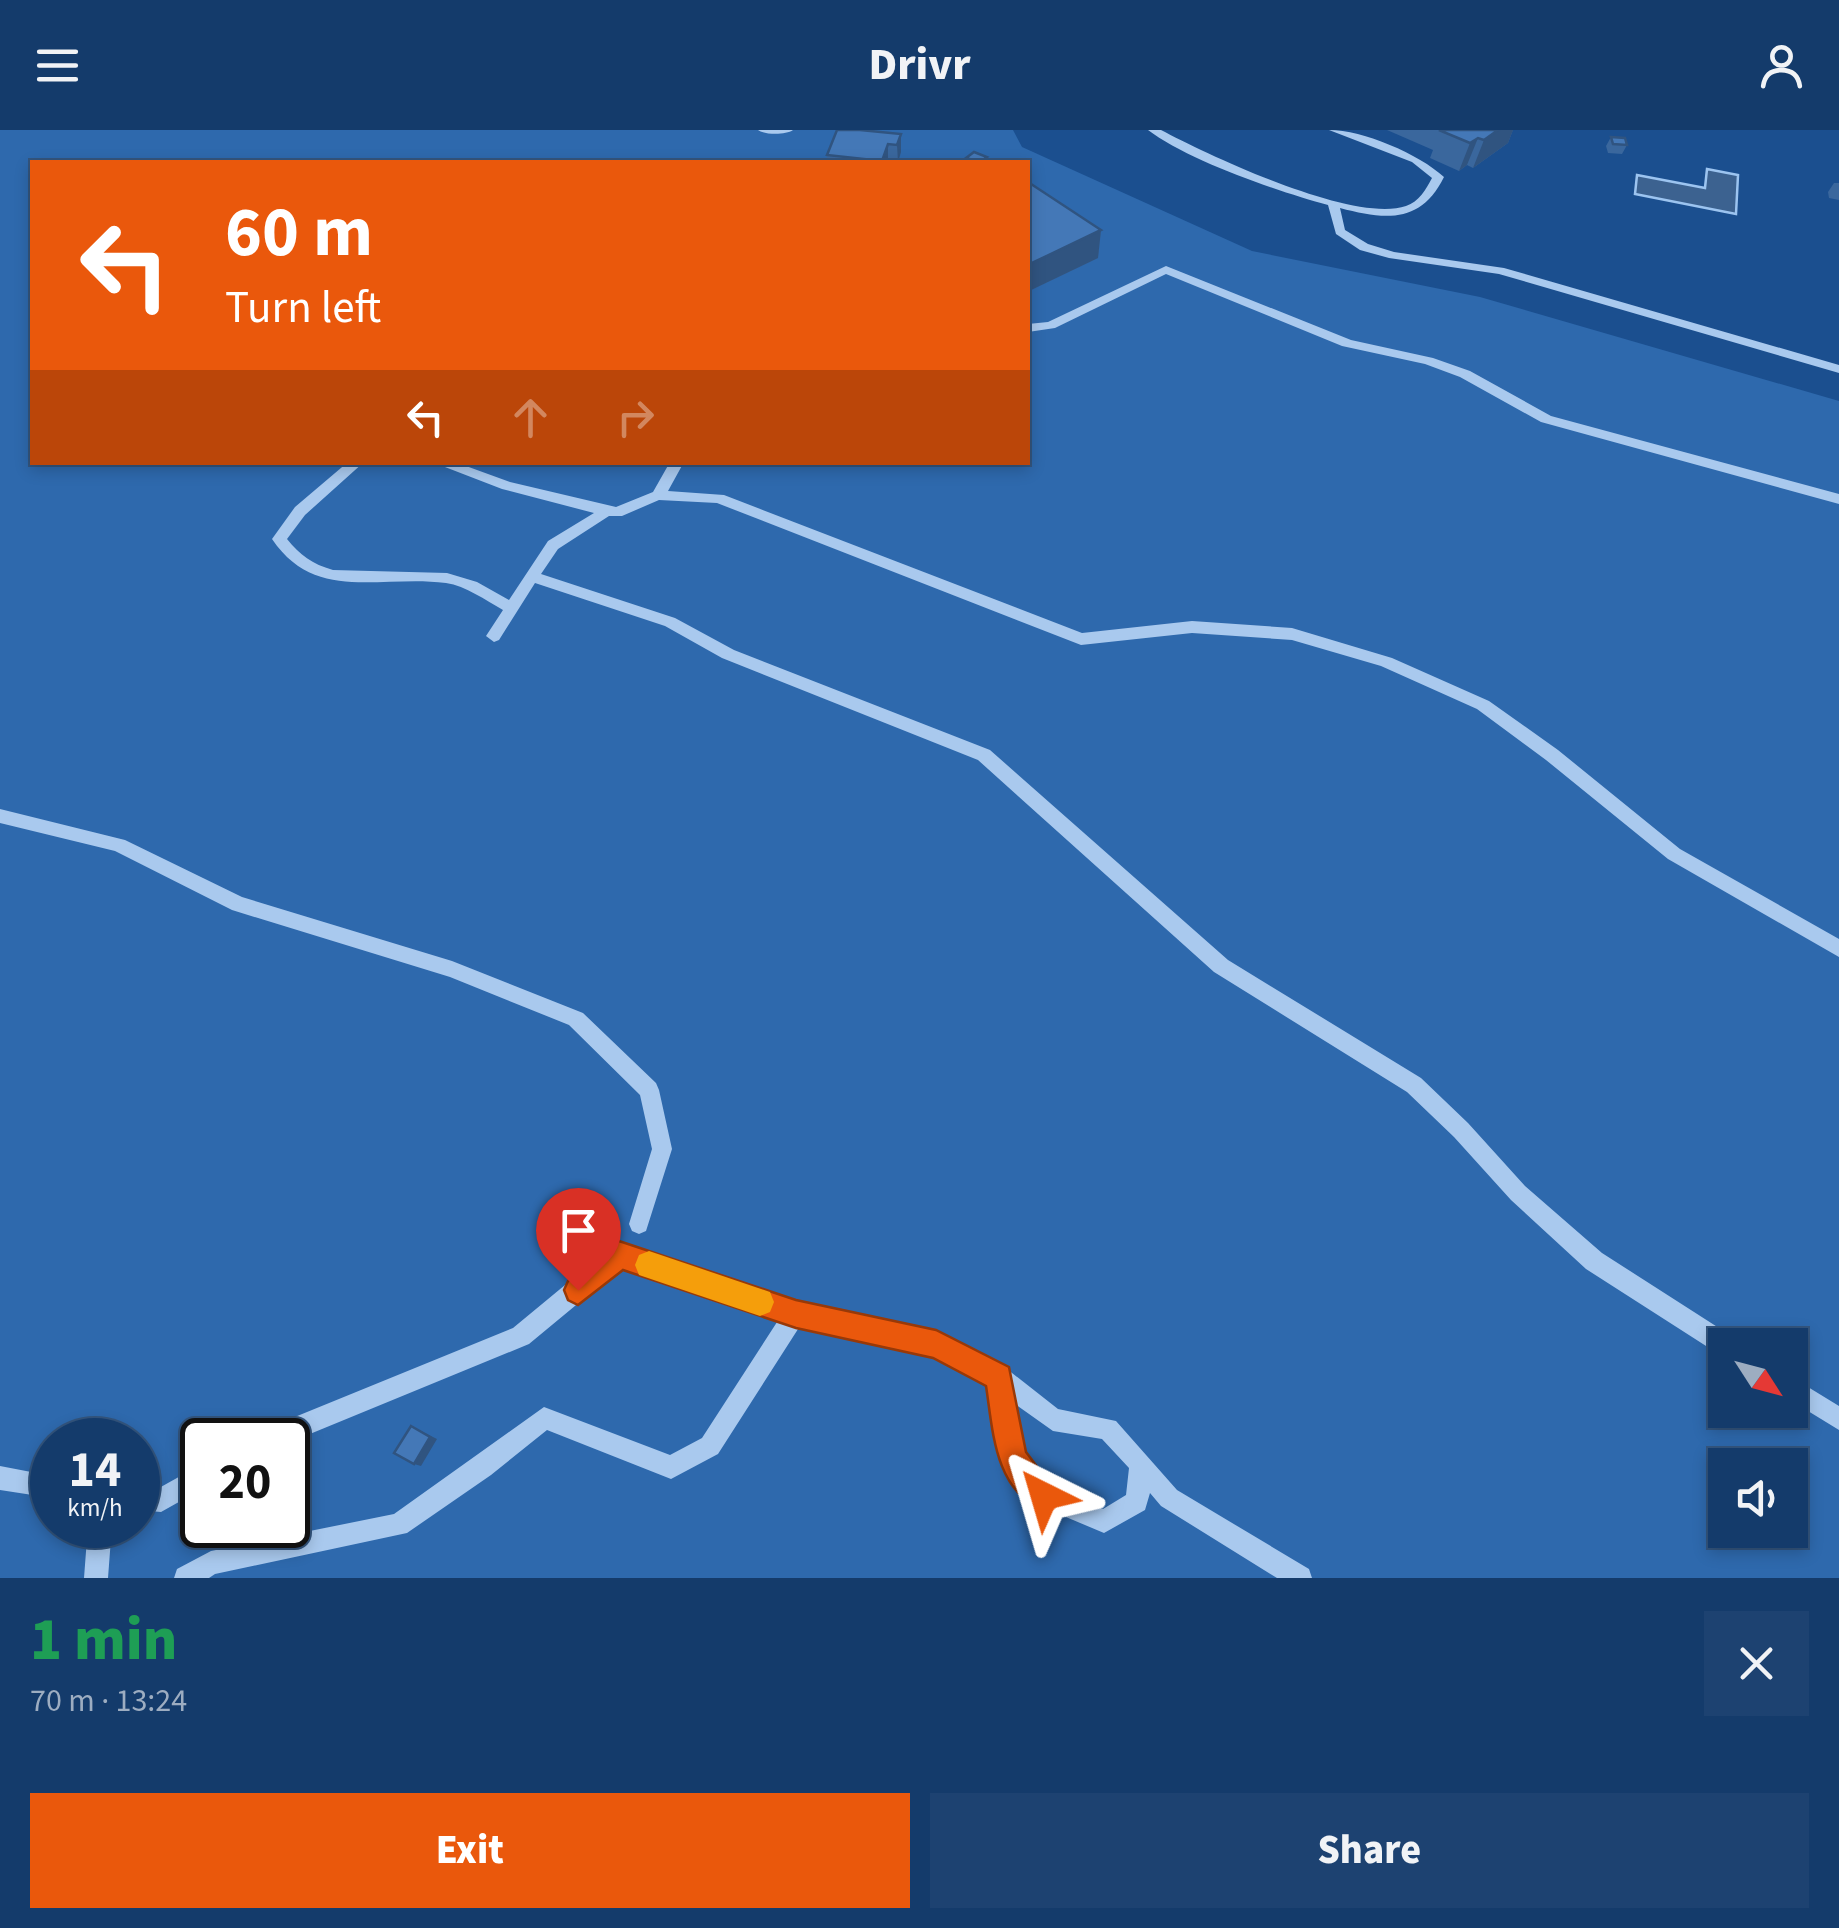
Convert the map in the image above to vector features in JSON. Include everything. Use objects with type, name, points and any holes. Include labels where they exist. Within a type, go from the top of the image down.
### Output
[{"type":"lane","points":[[762,130],[788,130]]},
{"type":"lane","points":[[1153,130],[1254,176],[1332,203],[1382,214],[1410,209],[1429,196],[1438,177],[1416,160],[1334,130]]},
{"type":"lane","points":[[1332,203],[1340,232],[1364,247],[1500,271],[1839,369]]},
{"type":"lane","points":[[1030,328],[1051,325],[1166,270],[1346,343],[1428,361],[1465,374],[1546,419],[1839,499]]},
{"type":"lane","points":[[354,465],[300,511],[279,539],[288,554],[304,567],[332,575],[450,578],[512,608]]},
{"type":"lane","points":[[448,465],[507,486],[607,511],[616,512],[658,495],[719,498],[1080,639],[1192,627],[1292,634],[1386,662],[1482,705],[1552,755],[1674,854],[1839,948]]},
{"type":"lane","points":[[658,495],[675,465]]},
{"type":"lane","points":[[494,636],[553,545],[607,511]]},
{"type":"lane","points":[[532,576],[670,622],[728,654],[984,755],[1221,966],[1414,1085],[1518,1193],[1594,1260],[1708,1333]]},
{"type":"lane","points":[[0,816],[118,845],[238,904],[452,969],[576,1019],[650,1090],[662,1150],[638,1224]]},
{"type":"lane","points":[[310,1422],[521,1336],[619,1255],[796,1314],[936,1345],[999,1377],[1053,1420],[1108,1429],[1169,1498],[1300,1578]]},
{"type":"lane","points":[[186,1578],[211,1563],[399,1525],[483,1467],[544,1418],[670,1467],[710,1446],[796,1314]]},
{"type":"lane","points":[[999,1377],[1012,1459],[1044,1496],[1104,1520],[1137,1502],[1141,1464]]},
{"type":"lane","points":[[1808,1399],[1839,1419]]},
{"type":"lane","points":[[0,1478],[30,1483]]},
{"type":"lane","points":[[96,1578],[98,1548]]},
{"type":"shaded area","points":[[0,130],[1013,130],[1022,147],[1252,251],[1480,297],[1839,401],[1839,1578],[0,1578]]},
{"type":"shaded area","points":[[1707,169],[1738,175],[1736,214],[1635,194],[1637,175],[1705,188]]},
{"type":"building","points":[[837,130],[901,134],[897,145],[888,144],[882,160],[827,155]]},
{"type":"building","points":[[1439,130],[1498,130],[1484,140],[1478,138],[1470,143]]},
{"type":"building","points":[[1611,137],[1625,138],[1627,145],[1613,144]]},
{"type":"building","points":[[974,152],[987,157],[983,160],[966,158]]},
{"type":"building","points":[[1030,183],[1101,230],[1030,262]]},
{"type":"building","points":[[411,1426],[430,1437],[414,1464],[394,1453]]},
{"type":"slow traffic","points":[[649,1265],[760,1302]]},
{"type":"route","points":[[578,1290],[619,1255],[796,1314],[936,1345],[999,1377],[1012,1459],[1044,1496]]}]
